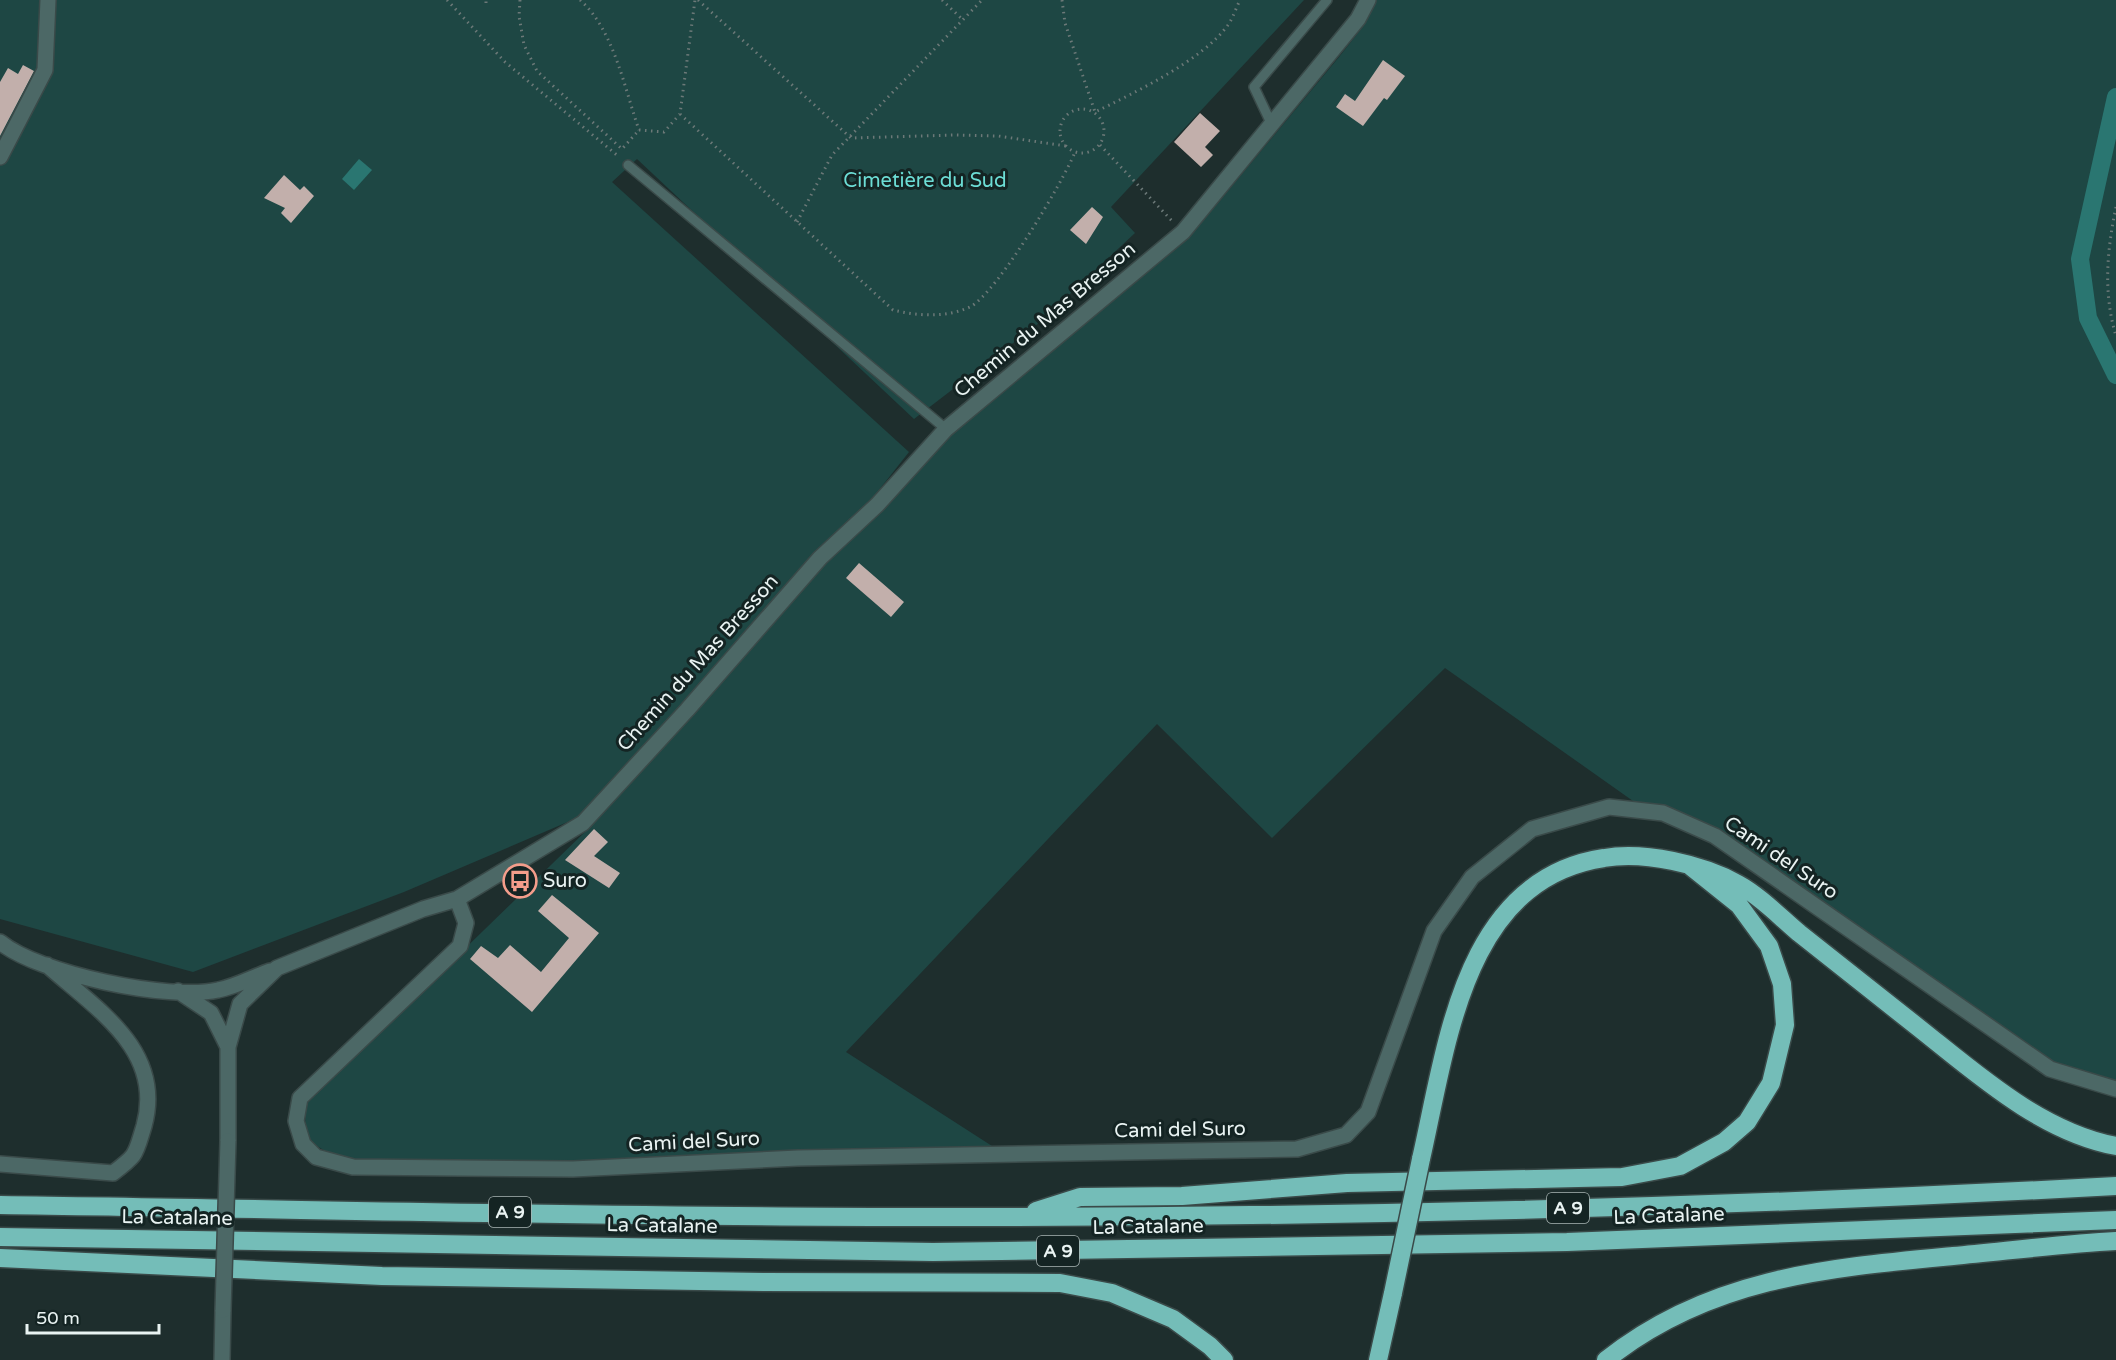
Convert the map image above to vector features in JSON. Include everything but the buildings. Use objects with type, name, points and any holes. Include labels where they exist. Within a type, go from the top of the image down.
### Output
[{"type":"highway","points":[[1378,1360],[1447,1044],[1467,978],[1486,937],[1510,905],[1548,876],[1582,861],[1645,855],[1689,866],[1738,884],[1951,1054],[2017,1102],[2059,1126],[2116,1146]]},
{"type":"highway","points":[[1019,1217],[1080,1197],[1182,1196],[1347,1183],[1622,1176],[1680,1166],[1724,1142],[1747,1122],[1771,1083],[1785,1025],[1782,984],[1769,946],[1739,905],[1689,866]]},
{"type":"highway","name":"La Catalane","points":[[0,1205],[1019,1217],[1459,1211],[1919,1197],[2116,1186]]},
{"type":"highway","name":"La Catalane","points":[[0,1237],[933,1252],[1568,1242],[2116,1220]]},
{"type":"highway","points":[[1606,1360],[1635,1337],[1729,1291],[1815,1270],[2116,1240]]},
{"type":"highway","points":[[0,1258],[394,1276],[763,1282],[1060,1283],[1113,1293],[1173,1319],[1210,1346],[1224,1360]]},
{"type":"street","points":[[0,157],[45,70],[48,0]]},
{"type":"street","name":"Chemin du Mas Bresson","points":[[222,1360],[228,1141],[228,1047],[240,1004],[277,968],[423,909],[456,899],[583,823],[687,710],[820,558],[877,505],[946,429],[1183,232],[1358,20],[1368,0]]},
{"type":"street","name":"Cami del Suro","points":[[456,899],[466,923],[460,946],[300,1098],[296,1121],[303,1144],[316,1157],[353,1167],[573,1169],[798,1158],[1297,1149],[1346,1135],[1368,1112],[1434,931],[1472,876],[1532,829],[1609,807],[1663,813],[1714,836],[2050,1069],[2116,1089]]},
{"type":"street","points":[[0,942],[71,975],[178,991],[217,991],[277,968]]},
{"type":"street","points":[[0,1164],[113,1173],[135,1157],[147,1112],[145,1070],[132,1044],[47,965]]},
{"type":"street","points":[[178,991],[211,1013],[228,1047]]},
{"type":"lane","points":[[1272,125],[1254,87],[1327,0]]},
{"type":"lane","points":[[628,165],[946,429]]},
{"type":"path","points":[[447,0],[505,62],[628,165]]},
{"type":"path","points":[[520,0],[519,16],[524,45],[537,71],[622,149],[639,130]]},
{"type":"path","points":[[580,0],[593,12],[608,42],[639,130]]},
{"type":"path","points":[[639,130],[664,132],[680,114],[697,0]]},
{"type":"path","points":[[697,0],[851,138],[976,135],[1066,146],[1075,152],[1089,152],[1100,145],[1105,134],[1102,119],[1095,112],[1065,23],[1062,0]]},
{"type":"path","points":[[942,0],[962,19]]},
{"type":"path","points":[[797,222],[832,155],[851,138],[982,0]]},
{"type":"path","points":[[1066,146],[1060,135],[1061,124],[1068,113],[1078,108],[1095,112],[1190,60],[1227,26],[1240,0]]},
{"type":"path","points":[[680,114],[893,310],[915,315],[945,314],[970,306],[992,288],[1066,174],[1075,152]]},
{"type":"path","points":[[1100,145],[1183,232]]},
{"type":"path","points":[[2116,207],[2110,235],[2107,293],[2116,336]]},
{"type":"green space","name":"Cimetière du Sud","points":[[0,0],[1304,0],[1111,207],[1135,233],[1039,323],[914,419],[637,159],[612,182],[909,452],[871,500],[814,552],[681,705],[577,818],[404,892],[193,972],[0,919]]},
{"type":"green space","points":[[1376,0],[2116,0],[2116,1081],[2053,1062],[1718,829],[1665,806],[1633,801],[1445,668],[1272,838],[1157,724],[846,1052],[992,1146],[798,1150],[573,1161],[354,1160],[330,1153],[314,1143],[306,1128],[307,1102],[589,828],[692,716],[825,563],[882,511],[951,435],[1189,238],[1365,24]]},
{"type":"shaded area","points":[[359,159],[372,170],[354,190],[342,179]]},
{"type":"waterway","points":[[2116,97],[2080,259],[2088,318],[2116,375]]},
{"type":"place","name":"Suro","points":[[520,881]]}]
